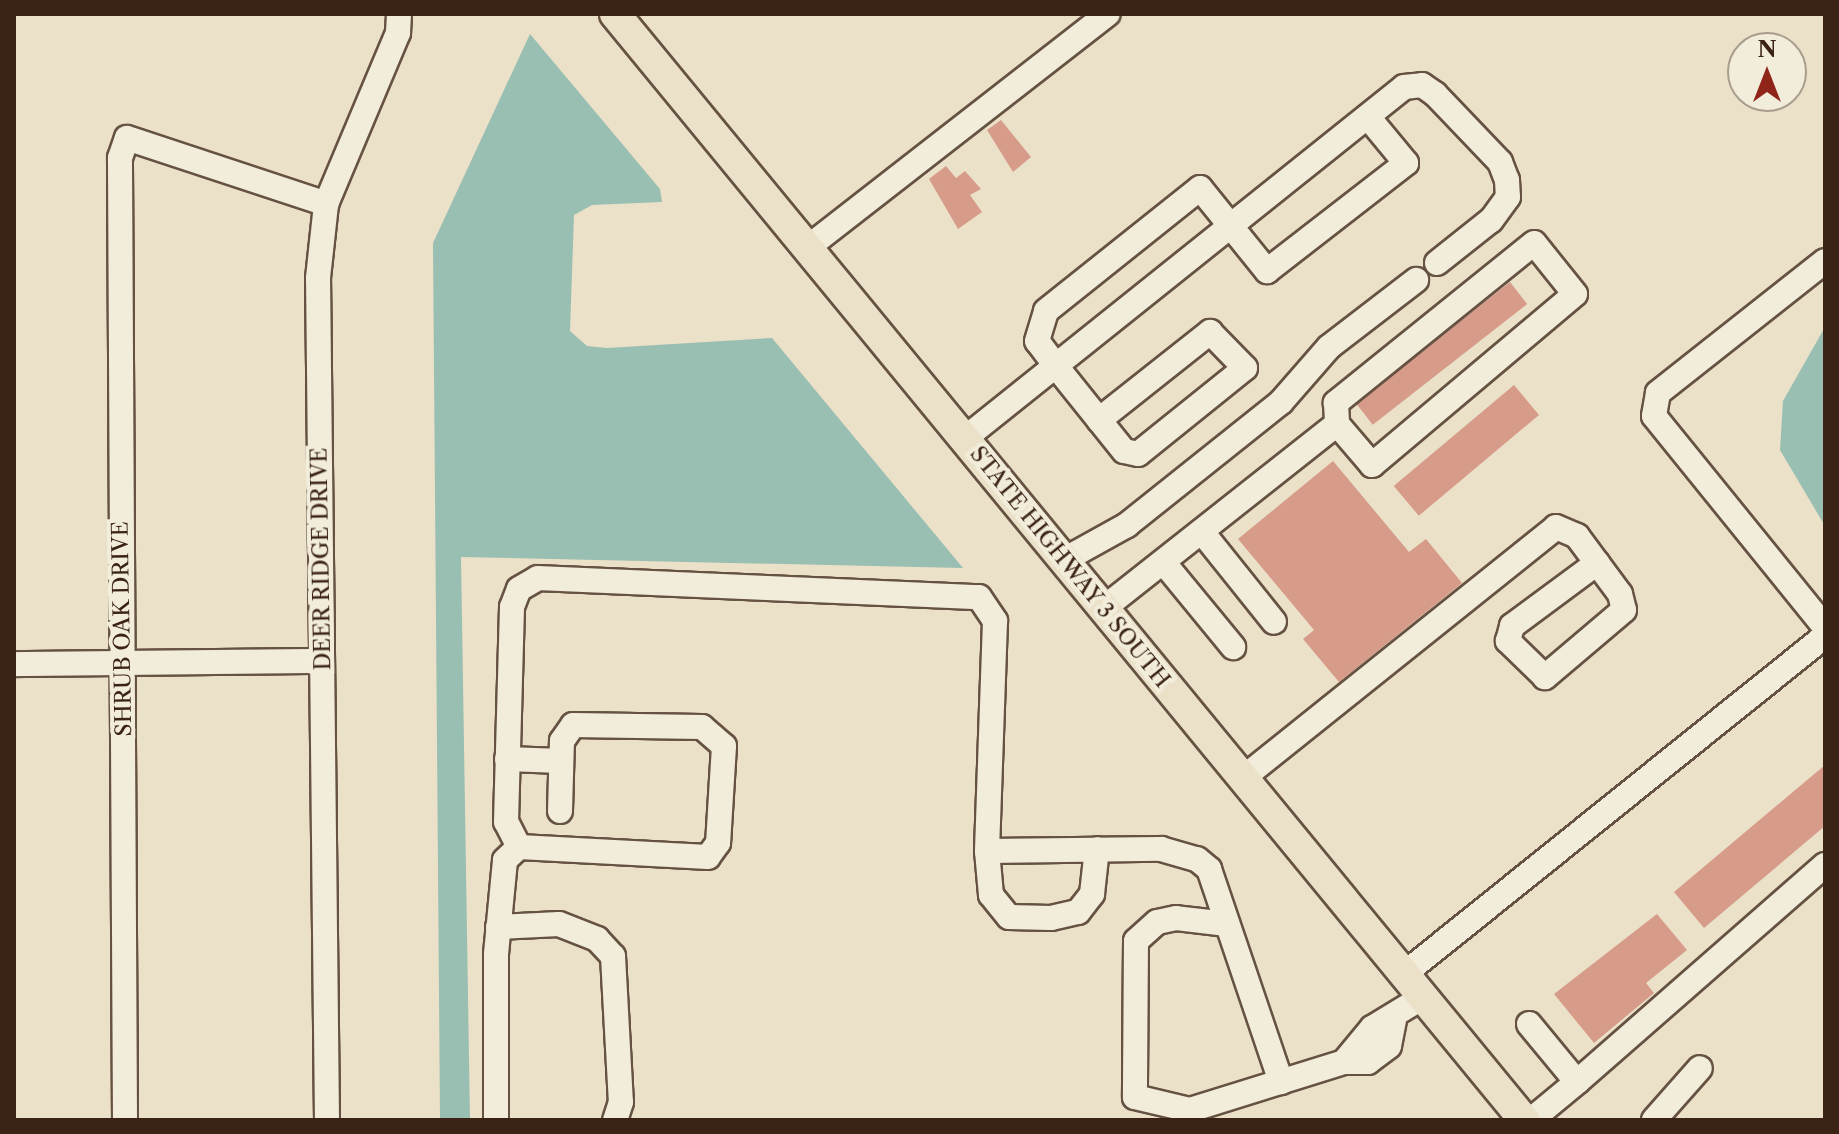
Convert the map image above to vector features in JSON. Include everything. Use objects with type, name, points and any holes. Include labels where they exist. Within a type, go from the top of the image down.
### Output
[{"type":"main road","name":"STATE HIGHWAY 3 SOUTH","points":[[615,14],[1524,1120]]},
{"type":"street","name":"DEER RIDGE DRIVE","points":[[327,1120],[318,278],[326,204],[398,33],[399,14]]},
{"type":"street","points":[[807,248],[1108,14]]},
{"type":"street","points":[[964,439],[1404,87],[1422,85],[1500,162],[1508,197],[1437,263]]},
{"type":"street","points":[[1099,420],[1210,332],[1245,368],[1138,454],[1124,451],[1099,420],[1056,366],[1037,341],[1046,311],[1200,188],[1267,271],[1406,163],[1368,117]]},
{"type":"street","name":"SHRUB OAK DRIVE","points":[[125,1120],[115,212],[127,138],[326,204]]},
{"type":"street","points":[[1534,243],[1575,294],[1372,465],[1337,424],[1336,403],[1534,243]]},
{"type":"street","points":[[1825,261],[1658,393],[1654,416],[1825,627]]},
{"type":"street","points":[[1064,560],[1139,515],[1281,402],[1329,347],[1416,280]]},
{"type":"street","points":[[1104,608],[1337,424]]},
{"type":"street","points":[[1243,778],[1556,527],[1577,536],[1597,563],[1624,610],[1545,677],[1534,672],[1508,641],[1512,626],[1597,563]]},
{"type":"street","points":[[1202,532],[1274,622]]},
{"type":"street","points":[[1164,563],[1233,647]]},
{"type":"street","points":[[519,847],[506,822],[512,607],[519,589],[538,578],[979,597],[995,621],[987,851],[991,895],[1009,917],[1051,918],[1078,912],[1092,894],[1097,849]]},
{"type":"street","points":[[1227,924],[1176,918],[1157,922],[1136,941],[1135,1097],[1190,1110],[1344,1062],[1372,1028],[1394,1020],[1414,985],[1825,636]]},
{"type":"street","points":[[14,664],[322,661]]},
{"type":"street","points":[[496,1120],[498,927],[505,860],[519,847],[715,852],[724,746],[711,729],[573,725],[562,741],[560,811]]},
{"type":"street","points":[[507,759],[561,761]]},
{"type":"street","points":[[987,851],[1161,849],[1197,859],[1209,869],[1281,1082]]},
{"type":"street","points":[[1531,1120],[1825,865]]},
{"type":"street","points":[[498,927],[559,924],[597,939],[613,956],[621,1102],[615,1120]]},
{"type":"street","points":[[1529,1024],[1577,1082]]},
{"type":"street","points":[[1654,1120],[1700,1068]]},
{"type":"water","points":[[530,34],[660,189],[662,202],[592,205],[574,215],[570,331],[587,346],[607,348],[772,338],[963,568],[461,557],[470,1120],[440,1120],[433,243]]},
{"type":"water","points":[[1825,327],[1825,526],[1780,450],[1783,401]]},
{"type":"building","points":[[1001,120],[1031,157],[1013,172],[987,130]]},
{"type":"building","points":[[946,166],[956,178],[965,171],[981,189],[970,195],[982,212],[958,229],[929,179]]},
{"type":"building","points":[[1510,282],[1527,304],[1373,425],[1356,403]]},
{"type":"building","points":[[1514,385],[1539,415],[1419,516],[1394,486]]},
{"type":"building","points":[[1333,461],[1409,552],[1426,539],[1462,583],[1339,682],[1303,639],[1314,630],[1238,539]]},
{"type":"building","points":[[1825,765],[1825,826],[1704,928],[1674,892]]},
{"type":"building","points":[[1657,914],[1687,950],[1646,983],[1654,993],[1594,1043],[1554,994]]}]
